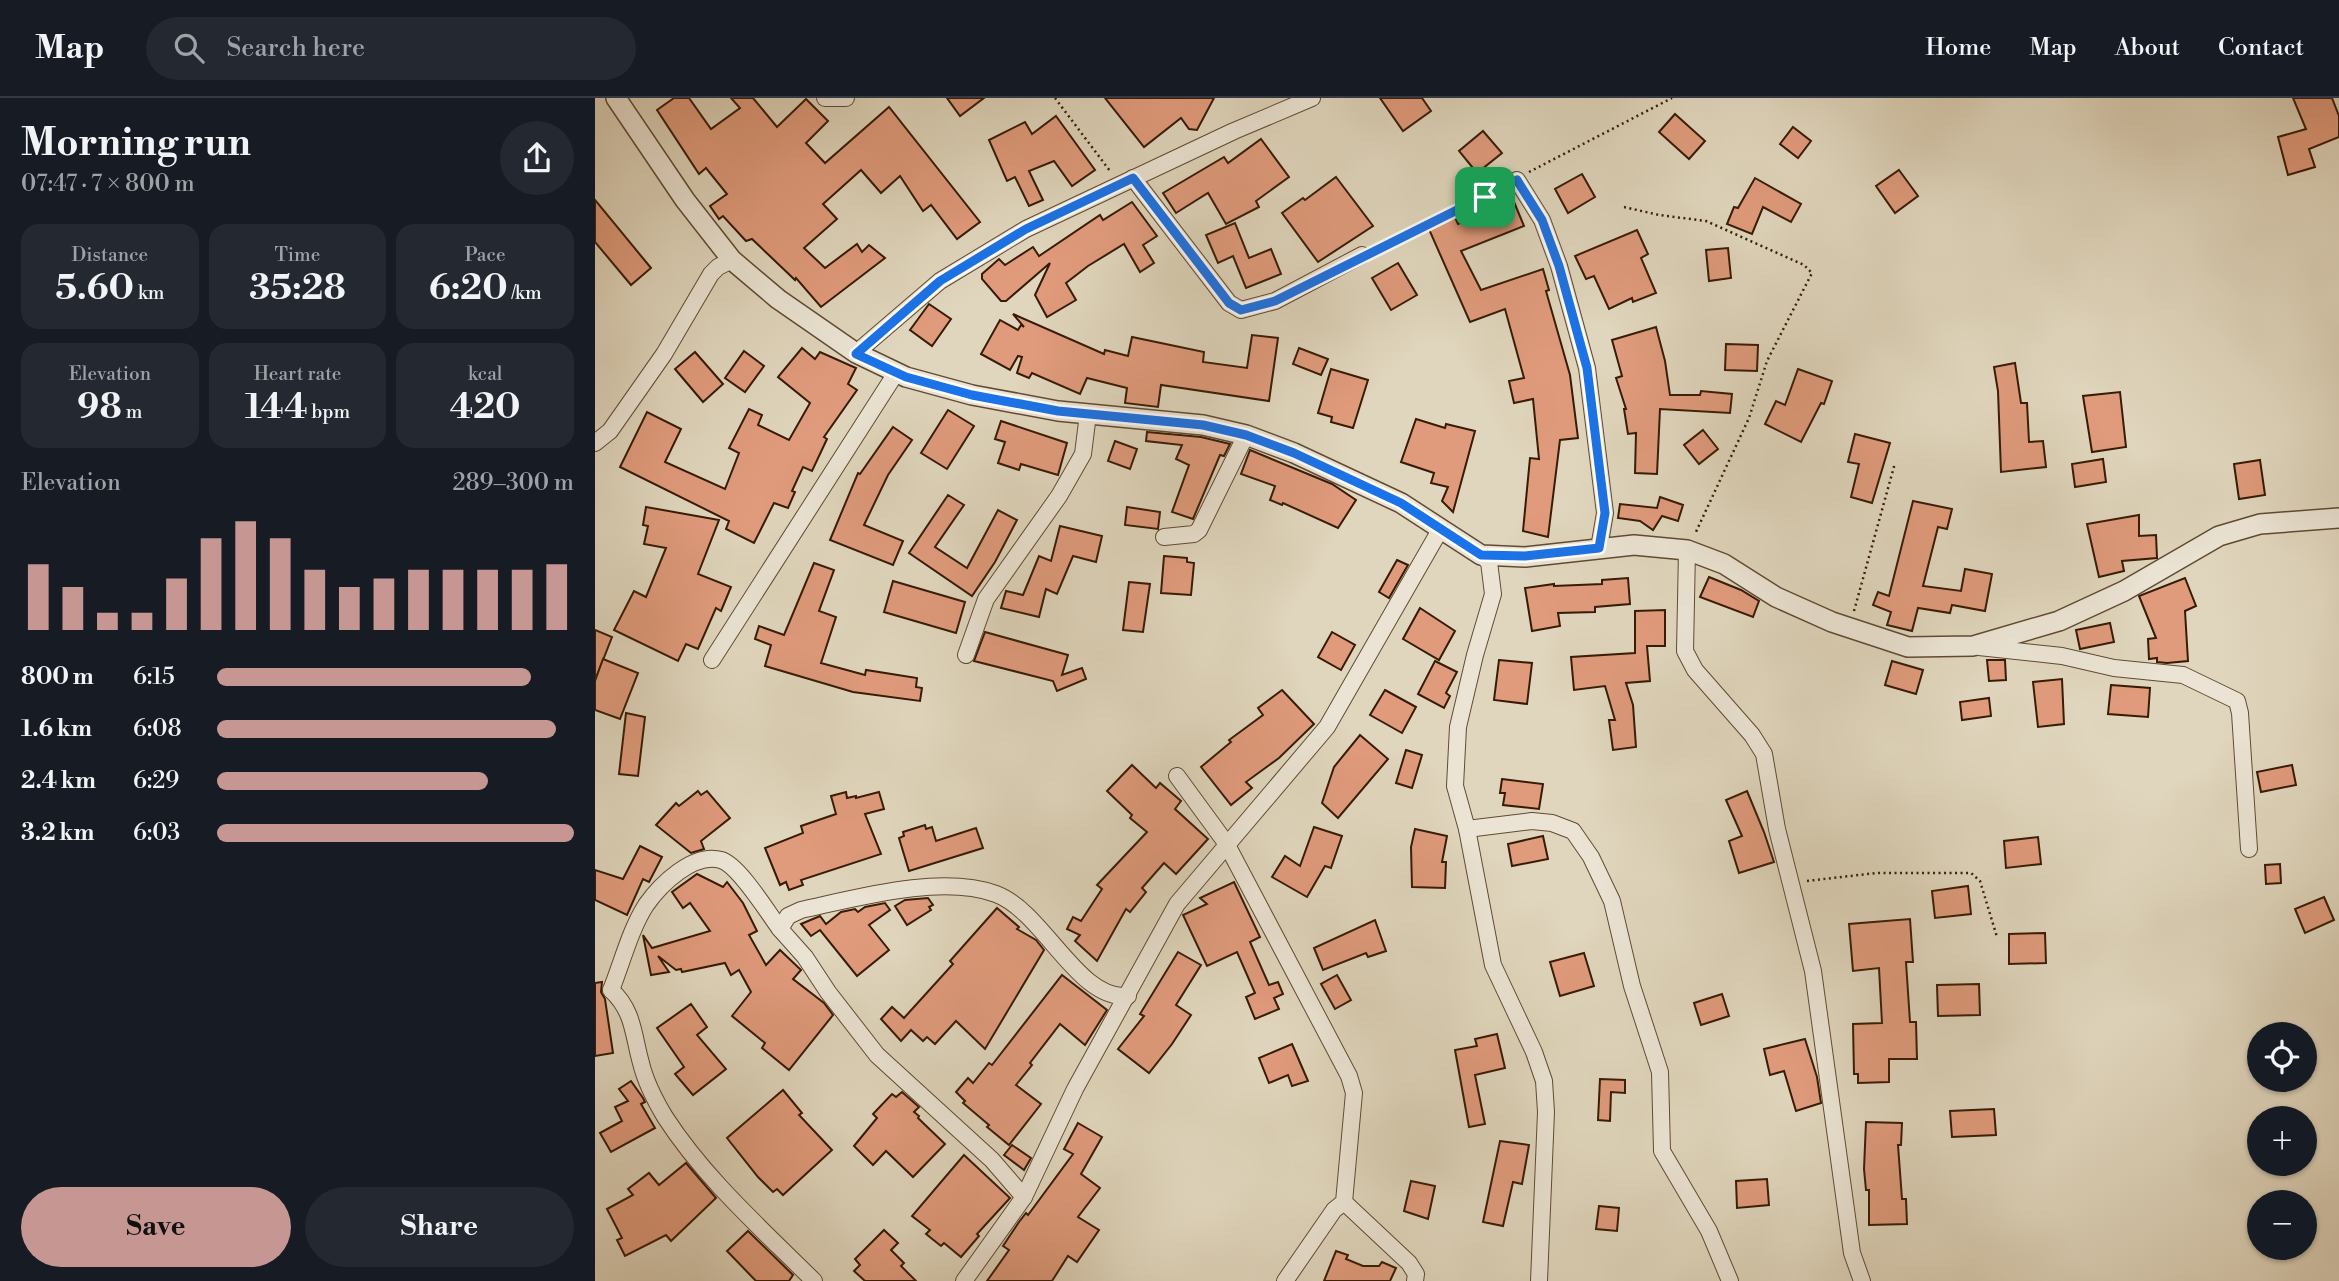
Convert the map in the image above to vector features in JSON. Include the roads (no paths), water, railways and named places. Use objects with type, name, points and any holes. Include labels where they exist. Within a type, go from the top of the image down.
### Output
[{"type":"street","points":[[615,98],[685,200],[732,260],[778,299],[856,354],[896,373],[972,395],[1088,414],[1203,425],[1246,435],[1294,453],[1401,503],[1489,562],[1493,594],[1458,727],[1455,786],[1467,829],[1493,965],[1534,1052],[1544,1081],[1546,1112],[1539,1281]]},
{"type":"street","points":[[825,98],[846,98]]},
{"type":"street","points":[[856,354],[940,281],[1026,229],[1312,98]]},
{"type":"street","points":[[1517,180],[1542,220],[1559,266],[1587,368],[1605,513],[1599,548]]},
{"type":"street","points":[[1127,181],[1229,303],[1241,310],[1275,301],[1361,255]]},
{"type":"street","points":[[595,443],[610,431],[664,354],[711,274],[732,260]]},
{"type":"street","points":[[712,660],[896,373]]},
{"type":"street","points":[[965,655],[986,599],[1059,496],[1083,454],[1088,414]]},
{"type":"street","points":[[1164,537],[1194,534],[1199,530],[1246,435]]},
{"type":"street","points":[[1973,646],[2059,621],[2124,591],[2219,536],[2260,524],[2339,518]]},
{"type":"street","points":[[964,1281],[1024,1198],[1075,1089],[1177,904],[1327,727],[1440,530]]},
{"type":"street","points":[[1481,555],[1525,556],[1634,545],[1688,550],[1724,564],[1776,597],[1850,628],[1908,647],[1973,646],[2063,656],[2114,668],[2183,675],[2237,701],[2241,713],[2249,849]]},
{"type":"street","points":[[1688,550],[1685,651],[1695,670],[1752,735],[1763,754],[1777,829],[1813,971],[1852,1253],[1862,1281]]},
{"type":"street","points":[[1177,776],[1226,843],[1349,1076],[1354,1093],[1344,1202],[1333,1210],[1285,1281]]},
{"type":"street","points":[[1467,829],[1532,821],[1552,823],[1573,831],[1591,857],[1612,901],[1632,986],[1660,1072],[1662,1151],[1709,1231],[1730,1281]]},
{"type":"street","points":[[611,990],[646,905],[668,881],[691,864],[709,859],[722,860],[734,869],[805,957],[828,992],[877,1055],[992,1160],[1024,1198]]},
{"type":"street","points":[[780,929],[788,916],[801,910],[893,891],[961,887],[996,894],[1016,904],[1089,981],[1105,993],[1116,997],[1128,996]]},
{"type":"street","points":[[595,994],[611,990]]},
{"type":"street","points":[[611,990],[625,1003],[629,1012],[641,1066],[664,1116],[707,1173],[814,1281]]},
{"type":"street","points":[[1344,1202],[1409,1263],[1416,1274],[1415,1281]]}]
